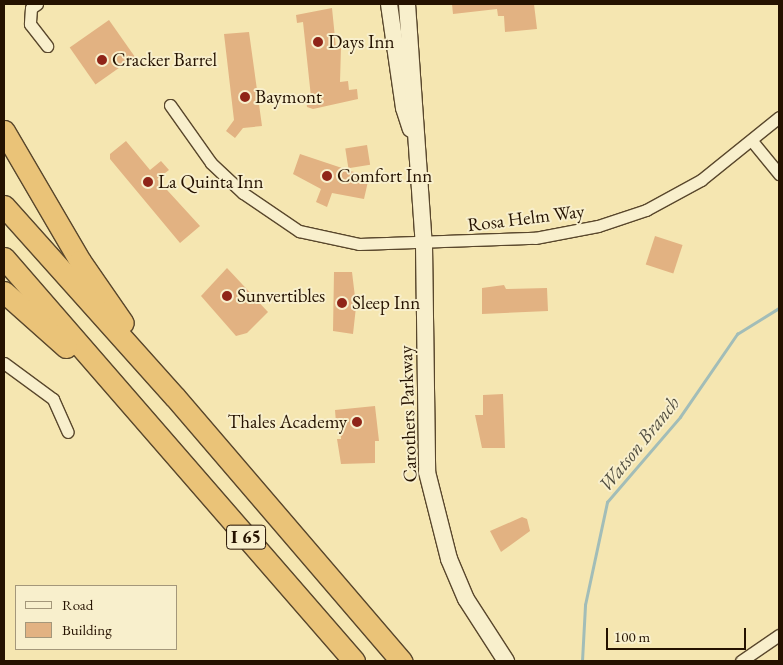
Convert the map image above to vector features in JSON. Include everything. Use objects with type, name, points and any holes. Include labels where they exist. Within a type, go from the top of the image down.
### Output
[{"type":"highway","points":[[4,131],[80,261],[175,396]]},
{"type":"highway","name":"I 65","points":[[4,206],[175,396],[401,661]]},
{"type":"highway","name":"I 65","points":[[4,258],[354,661]]},
{"type":"highway","points":[[4,292],[138,412]]},
{"type":"main road","name":"Carothers Parkway","points":[[389,4],[404,108],[418,148]]},
{"type":"main road","name":"Carothers Parkway","points":[[407,4],[424,245],[427,472],[437,526],[466,599],[506,661]]},
{"type":"street","points":[[37,4],[31,8],[30,24],[47,46]]},
{"type":"street","name":"Rosa Helm Way","points":[[170,105],[211,163],[243,193],[299,231],[358,244],[424,245],[535,238],[598,226],[646,210],[693,184],[752,141],[779,117]]},
{"type":"street","points":[[752,141],[779,174]]},
{"type":"street","points":[[4,363],[53,400],[68,432]]},
{"type":"street","points":[[741,661],[779,635]]},
{"type":"building","points":[[452,4],[534,4],[537,29],[505,32],[504,16],[498,16],[497,9],[453,14]]},
{"type":"building","points":[[332,8],[336,48],[341,47],[340,82],[348,81],[349,90],[357,89],[358,99],[313,109],[307,107],[306,98],[311,97],[303,22],[297,23],[296,15]]},
{"type":"building","points":[[109,20],[135,57],[95,84],[70,48]]},
{"type":"building","name":"Baymont","points":[[249,32],[262,126],[243,128],[235,138],[226,131],[234,120],[224,34]]},
{"type":"building","points":[[126,141],[150,170],[161,161],[169,170],[157,179],[200,226],[180,243],[110,159],[110,154]]},
{"type":"building","points":[[367,145],[370,165],[348,168],[345,148]]},
{"type":"building","points":[[300,154],[369,177],[364,199],[332,193],[327,207],[316,202],[321,189],[293,174]]},
{"type":"building","points":[[655,236],[683,245],[673,273],[646,265]]},
{"type":"building","points":[[227,268],[268,312],[247,333],[236,336],[201,296]]},
{"type":"building","points":[[334,272],[352,272],[355,297],[365,297],[366,307],[356,307],[353,334],[333,331]]},
{"type":"building","points":[[504,285],[506,289],[547,288],[548,311],[482,314],[482,288]]},
{"type":"building","points":[[503,394],[505,448],[482,448],[475,415],[483,415],[483,395]]},
{"type":"building","points":[[375,406],[379,441],[375,441],[375,463],[341,464],[337,439],[341,439],[340,423],[336,423],[335,410]]},
{"type":"building","points":[[522,517],[527,519],[530,531],[501,552],[490,531]]},
{"type":"waterway","name":"Watson Branch","points":[[582,661],[585,605],[607,502],[680,417],[737,334],[779,308]]},
{"type":"place","name":"Days Inn","points":[[318,42]]},
{"type":"place","name":"Cracker Barrel","points":[[102,60]]},
{"type":"place","name":"Baymont","points":[[245,97]]},
{"type":"place","name":"Comfort Inn","points":[[327,176]]},
{"type":"place","name":"La Quinta Inn","points":[[148,182]]},
{"type":"place","name":"Sunvertibles","points":[[227,296]]},
{"type":"place","name":"Sleep Inn","points":[[342,303]]},
{"type":"place","name":"Thales Academy","points":[[357,422]]}]
